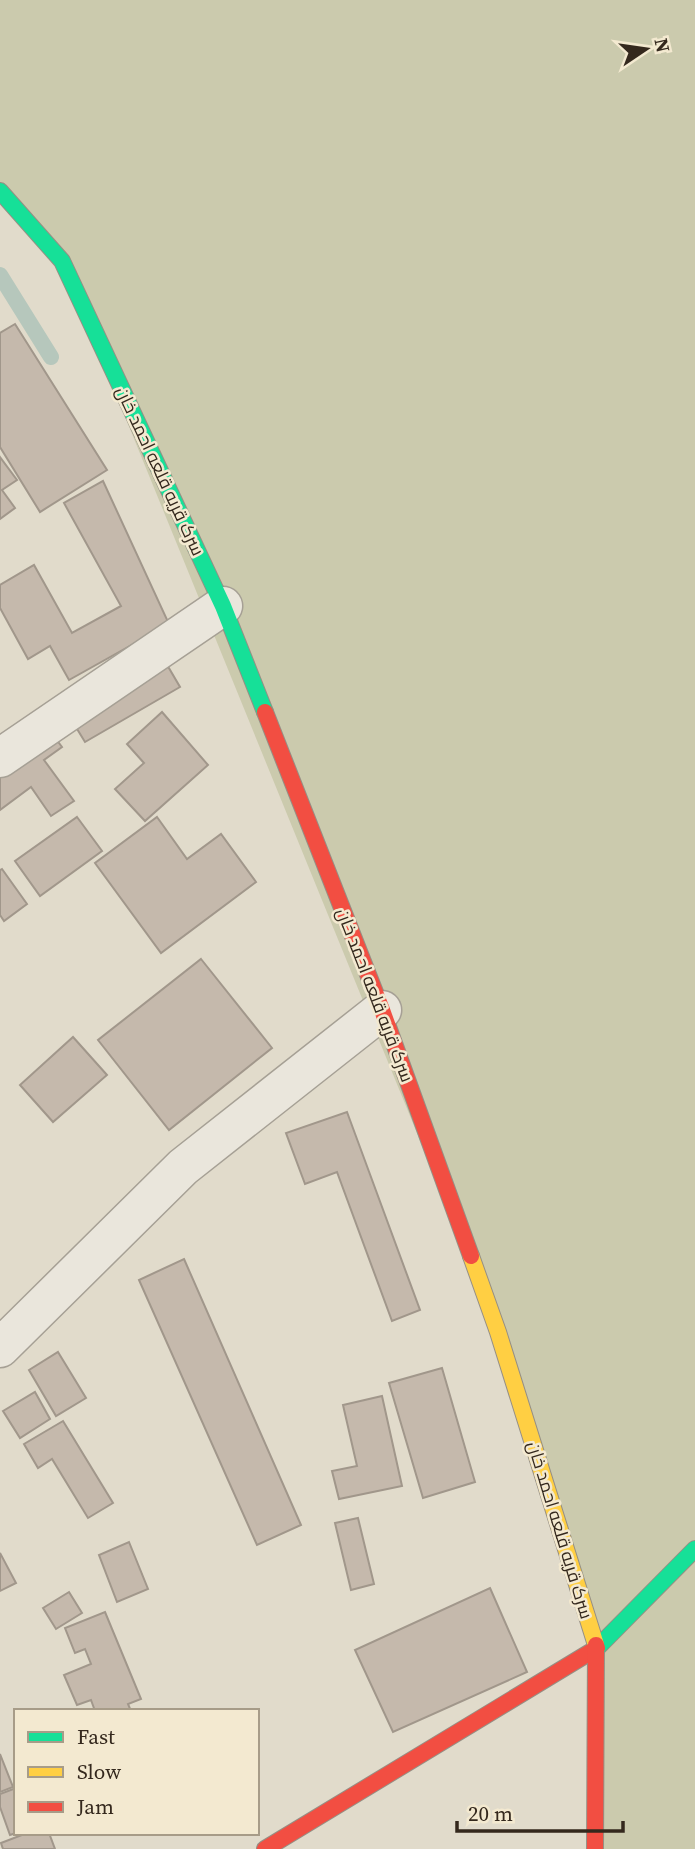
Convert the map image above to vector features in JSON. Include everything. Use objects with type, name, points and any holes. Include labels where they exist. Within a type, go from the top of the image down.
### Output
[{"type":"street","name":"سرک قریه قلعه احمد خان","points":[[0,191],[61,261],[223,606],[382,1010],[498,1332],[597,1648],[595,1849]]},
{"type":"street","points":[[0,758],[223,606]]},
{"type":"street","points":[[0,1348],[183,1167],[382,1010]]},
{"type":"street","points":[[265,1849],[597,1648],[695,1549]]},
{"type":"green space","points":[[0,0],[695,0],[695,1849],[595,1849],[597,1648],[498,1332],[62,262],[0,191]]},
{"type":"building","points":[[15,324],[107,470],[40,512],[0,447],[0,333]]},
{"type":"building","points":[[0,457],[17,480],[2,490],[15,508],[0,519]]},
{"type":"building","points":[[103,481],[169,624],[69,680],[50,646],[28,659],[0,608],[0,585],[34,565],[72,633],[121,606],[64,503]]},
{"type":"building","points":[[166,663],[180,687],[85,742],[71,719]]},
{"type":"building","points":[[162,712],[208,765],[145,821],[115,789],[144,763],[127,744]]},
{"type":"building","points":[[53,735],[62,747],[44,760],[74,801],[51,816],[31,787],[0,810],[0,773]]},
{"type":"building","points":[[77,817],[102,851],[40,896],[15,861]]},
{"type":"building","points":[[157,817],[187,859],[221,834],[256,882],[161,953],[95,863]]},
{"type":"building","points":[[2,869],[27,904],[4,921],[0,915]]},
{"type":"building","points":[[201,959],[272,1048],[169,1130],[98,1040]]},
{"type":"building","points":[[73,1037],[107,1075],[53,1122],[20,1085]]},
{"type":"building","points":[[347,1112],[420,1310],[392,1321],[337,1172],[305,1184],[286,1133]]},
{"type":"building","points":[[184,1259],[301,1525],[257,1545],[139,1280]]},
{"type":"building","points":[[58,1352],[86,1398],[56,1416],[29,1370]]},
{"type":"building","points":[[442,1368],[475,1482],[423,1498],[389,1383]]},
{"type":"building","points":[[35,1392],[50,1419],[20,1438],[3,1411]]},
{"type":"building","points":[[382,1396],[402,1486],[339,1499],[332,1471],[357,1466],[343,1405]]},
{"type":"building","points":[[63,1421],[113,1503],[88,1518],[52,1459],[38,1468],[24,1444]]},
{"type":"building","points":[[358,1518],[374,1584],[351,1590],[335,1523]]},
{"type":"building","points":[[129,1542],[148,1589],[117,1602],[99,1555]]},
{"type":"building","points":[[0,1553],[16,1583],[0,1591]]},
{"type":"building","points":[[490,1588],[527,1672],[393,1732],[355,1650]]},
{"type":"building","points":[[69,1592],[82,1613],[56,1629],[43,1608]]},
{"type":"building","points":[[105,1612],[141,1699],[128,1704],[130,1709],[94,1709],[91,1700],[77,1705],[64,1675],[91,1664],[85,1649],[75,1653],[65,1628]]},
{"type":"building","points":[[0,1754],[13,1787],[0,1792]]},
{"type":"building","points":[[14,1789],[14,1834],[10,1835],[0,1807],[0,1794]]},
{"type":"building","points":[[22,1835],[50,1835],[55,1849],[3,1849],[1,1843]]},
{"type":"waterway","points":[[0,275],[51,357]]},
{"type":"traffic: fast","points":[[0,191],[62,261],[223,606],[265,712]]},
{"type":"traffic: fast","points":[[597,1648],[695,1549]]},
{"type":"traffic: slow","points":[[471,1256],[498,1332],[596,1645]]},
{"type":"traffic: jam","points":[[265,712],[382,1010],[471,1256]]},
{"type":"traffic: jam","points":[[595,1849],[596,1645]]},
{"type":"traffic: jam","points":[[265,1849],[597,1648]]}]
